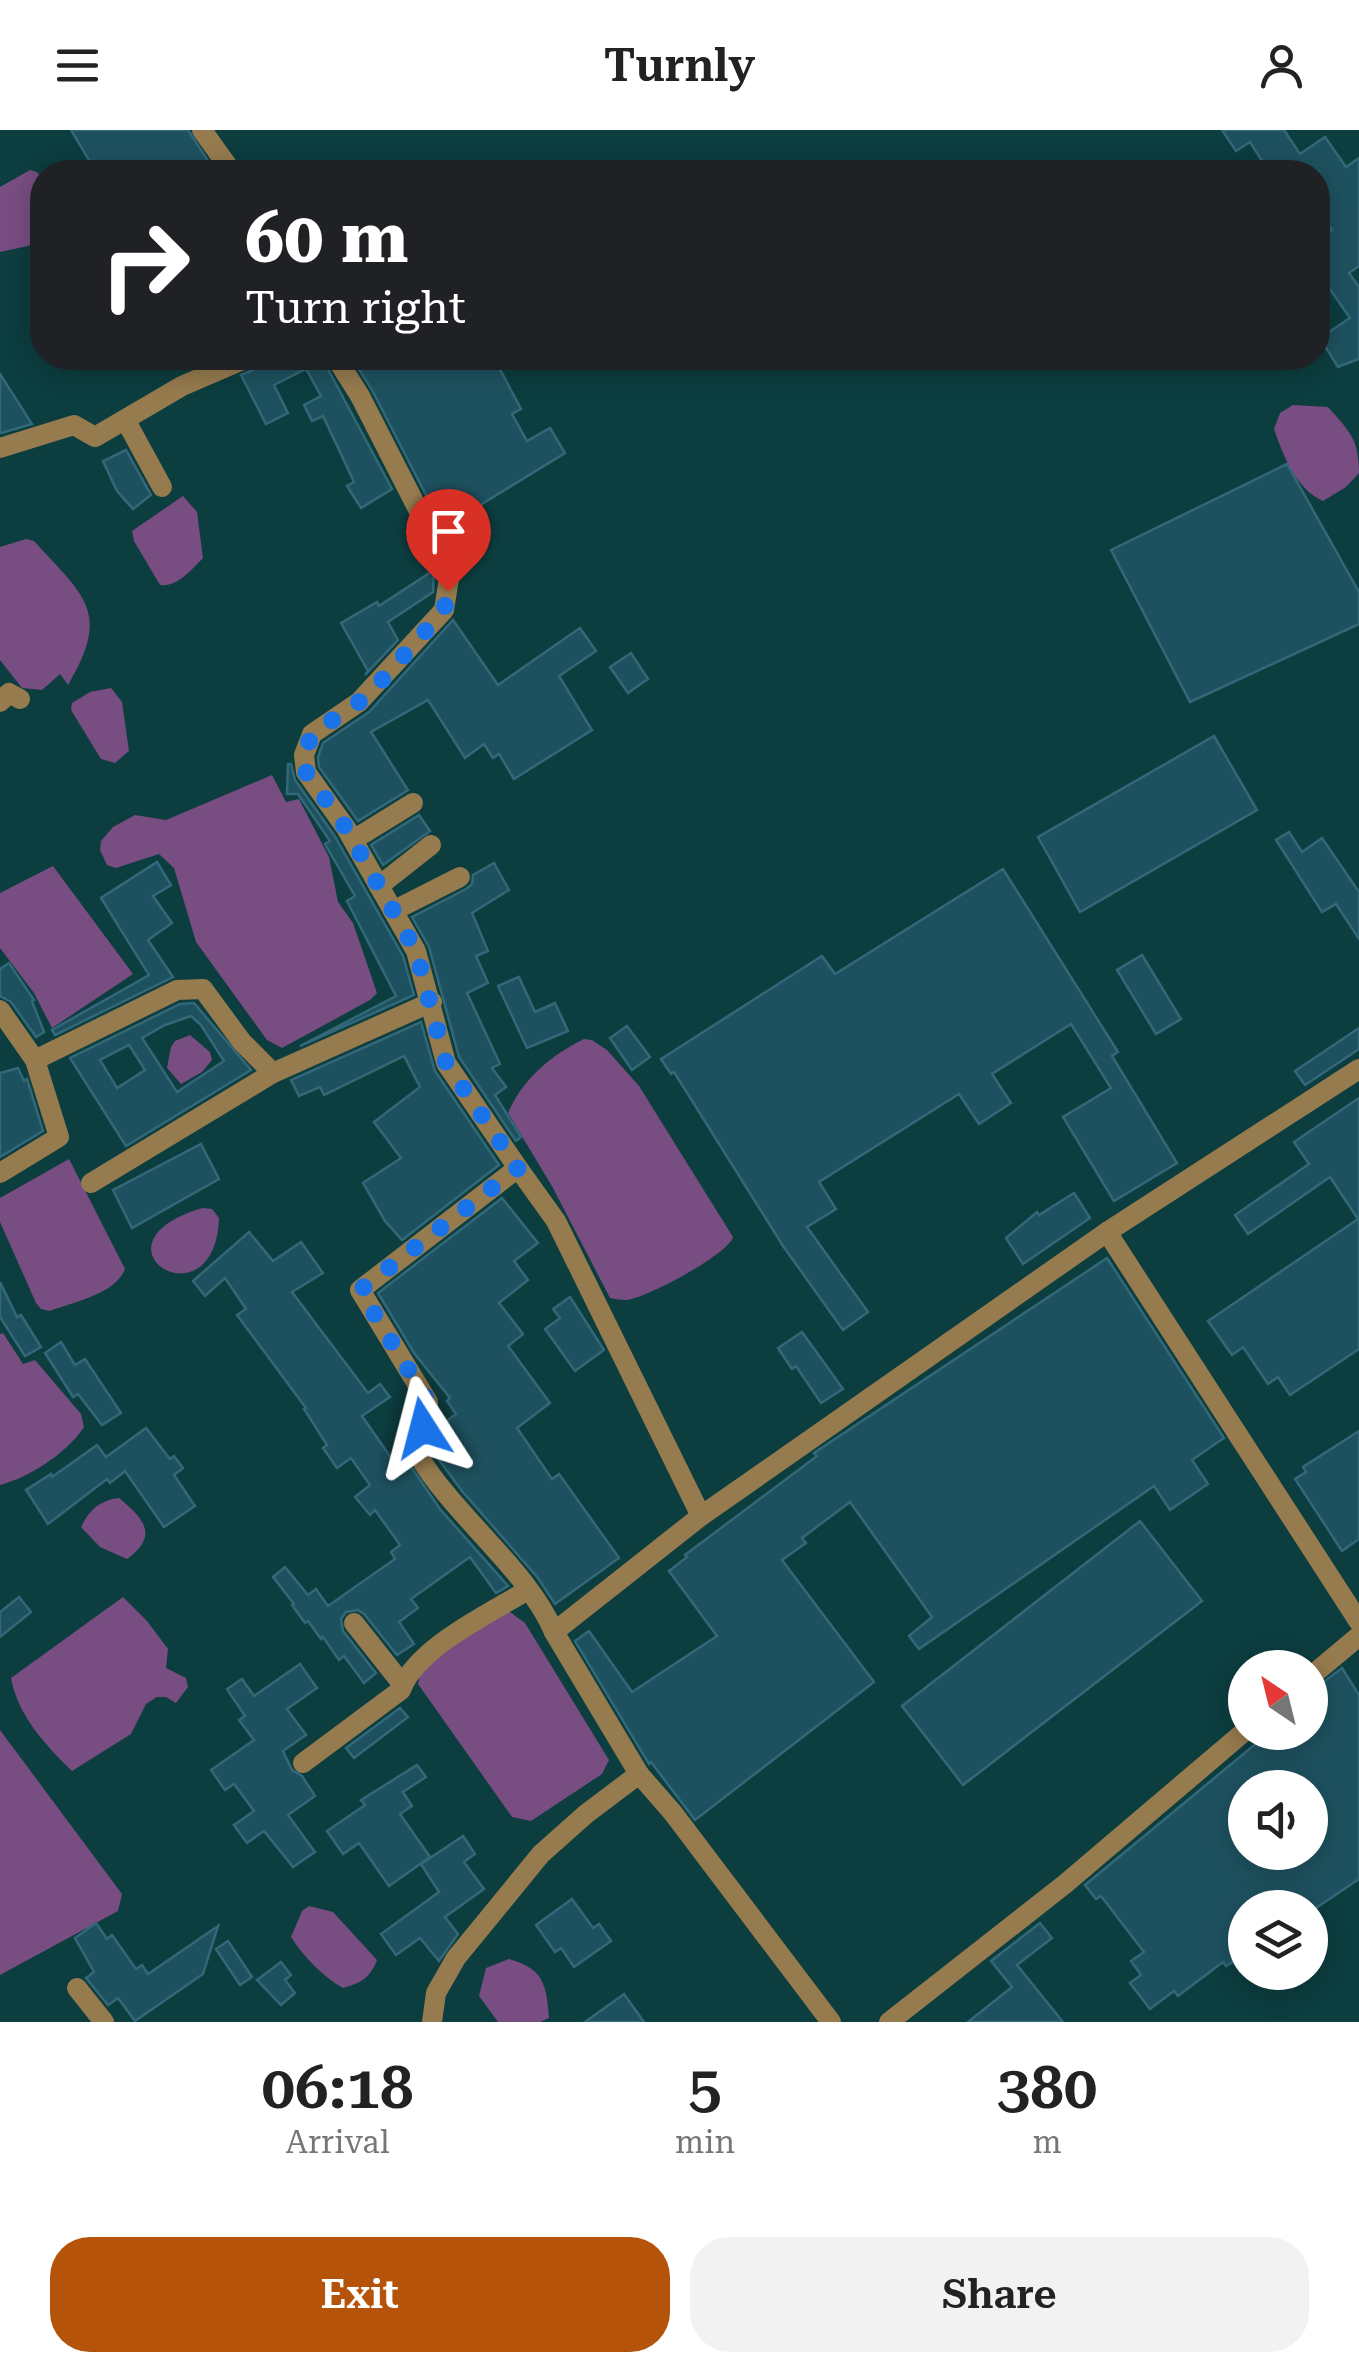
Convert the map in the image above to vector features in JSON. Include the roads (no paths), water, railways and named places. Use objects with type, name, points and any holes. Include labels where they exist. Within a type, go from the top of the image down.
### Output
[{"type":"street","points":[[202,130],[223,160]]},
{"type":"street","points":[[0,448],[74,425],[95,437],[182,386],[219,370]]},
{"type":"street","points":[[342,370],[450,572],[444,610],[359,702],[312,734],[304,755],[306,772],[353,840],[416,951],[446,1063],[556,1221],[701,1516]]},
{"type":"street","points":[[126,421],[162,487]]},
{"type":"street","points":[[353,840],[413,803]]},
{"type":"street","points":[[379,886],[430,845]]},
{"type":"street","points":[[393,910],[460,878]]},
{"type":"street","points":[[35,1060],[177,990],[203,989],[242,1042],[273,1073]]},
{"type":"street","points":[[92,1182],[273,1073],[432,1002]]},
{"type":"street","points":[[0,1010],[35,1060],[59,1138],[0,1173]]},
{"type":"street","points":[[554,1632],[701,1516],[1107,1232],[1359,1069]]},
{"type":"street","points":[[518,1168],[360,1290],[428,1402],[418,1455],[436,1484],[543,1606],[554,1632],[638,1774],[673,1813],[830,2022]]},
{"type":"street","points":[[1107,1232],[1359,1622]]},
{"type":"street","points":[[303,1762],[401,1690],[408,1672],[442,1644],[528,1590]]},
{"type":"street","points":[[354,1623],[403,1685]]},
{"type":"street","points":[[1328,1662],[1359,1636]]},
{"type":"street","points":[[889,2022],[1065,1884],[1228,1745]]},
{"type":"street","points":[[432,2022],[436,1994],[456,1958],[541,1854],[638,1774]]},
{"type":"street","points":[[76,1988],[104,2022]]}]
